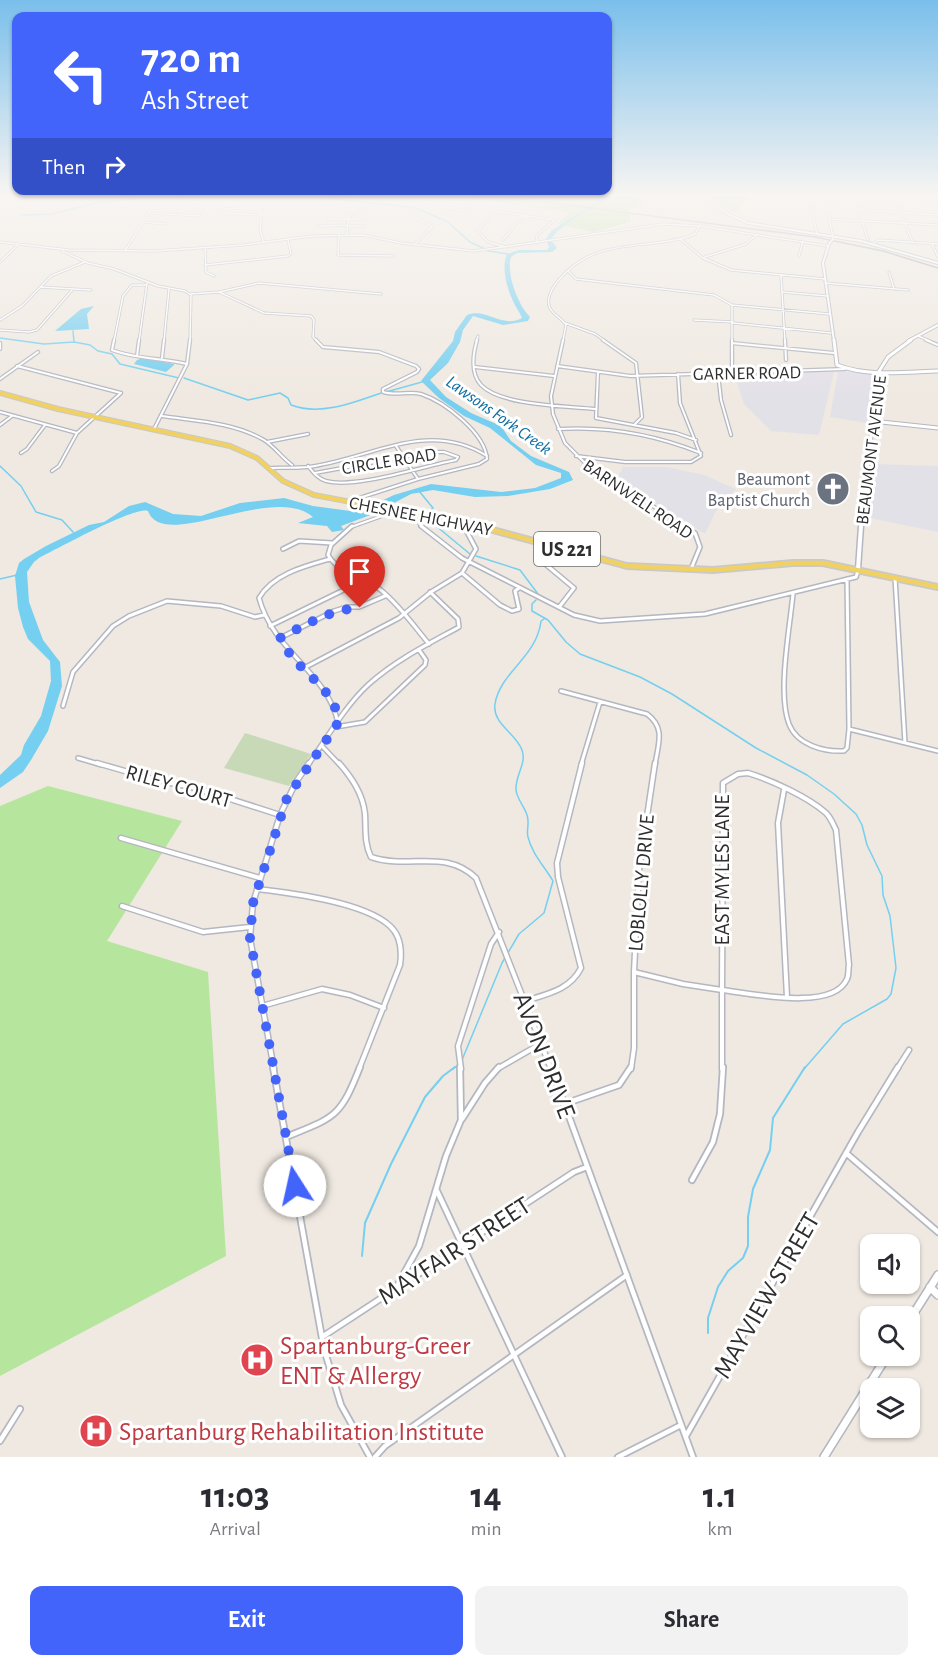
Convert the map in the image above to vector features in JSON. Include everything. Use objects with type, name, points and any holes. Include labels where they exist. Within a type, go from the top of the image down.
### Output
[{"type":"main road","name":"CHESNEE HIGHWAY","points":[[0,393],[95,417],[230,446],[251,455],[284,481],[304,492],[468,523],[627,566],[720,570],[794,563],[823,563],[858,569]]},
{"type":"main road","name":"US 221","points":[[858,569],[938,587]]},
{"type":"street","points":[[0,320],[22,306],[53,274],[82,263]]},
{"type":"street","points":[[89,263],[122,271],[147,283],[190,294],[219,292],[263,284],[381,294]]},
{"type":"street","points":[[214,276],[206,272],[205,265],[224,263]]},
{"type":"street","points":[[579,263],[554,286],[549,306],[565,323],[586,329],[629,357],[637,366],[639,406],[642,417],[641,421],[634,425]]},
{"type":"street","points":[[714,263],[730,270],[908,290]]},
{"type":"street","points":[[823,263],[836,364],[845,369]]},
{"type":"street","points":[[568,271],[576,279],[712,294],[732,305],[829,314]]},
{"type":"street","points":[[889,272],[894,289]]},
{"type":"street","points":[[781,275],[786,360]]},
{"type":"street","points":[[147,283],[132,285],[125,291],[111,348],[115,352],[162,358],[187,364]]},
{"type":"street","points":[[137,356],[147,283]]},
{"type":"street","points":[[40,287],[91,290]]},
{"type":"street","points":[[162,358],[170,288]]},
{"type":"street","points":[[0,330],[30,332],[37,330],[73,289]]},
{"type":"street","points":[[219,292],[264,313],[311,316],[314,320],[313,336],[323,347],[379,352],[416,366],[419,369],[417,372],[387,385],[383,393],[411,393],[434,401],[476,433],[486,448],[487,457]]},
{"type":"street","points":[[782,292],[827,296]]},
{"type":"street","points":[[154,429],[187,364],[190,347],[192,299],[190,294]]},
{"type":"street","points":[[732,305],[732,372]]},
{"type":"street","points":[[694,320],[831,333]]},
{"type":"street","name":"BARNWELL ROAD","points":[[565,323],[554,376],[551,404],[558,429],[575,456],[695,534],[699,547],[691,569]]},
{"type":"street","name":"BEAUMONT AVENUE","points":[[858,569],[879,371],[891,353],[938,325]]},
{"type":"street","points":[[478,336],[473,353],[475,367],[479,383],[490,392],[510,398],[595,409]]},
{"type":"street","points":[[918,336],[938,345]]},
{"type":"street","points":[[0,343],[0,349]]},
{"type":"street","points":[[732,343],[834,353]]},
{"type":"street","points":[[0,379],[39,352]]},
{"type":"street","points":[[17,366],[121,393],[77,433],[59,466],[52,471]]},
{"type":"street","name":"GARNER ROAD","points":[[557,366],[638,376],[845,369],[938,371]]},
{"type":"street","points":[[475,367],[554,376]]},
{"type":"street","points":[[598,372],[594,415],[597,418],[676,433],[696,440]]},
{"type":"street","points":[[718,372],[721,400],[731,435]]},
{"type":"street","points":[[575,456],[625,462],[697,461],[701,453],[680,402],[678,374]]},
{"type":"street","points":[[0,412],[77,433]]},
{"type":"street","points":[[0,424],[12,416]]},
{"type":"street","points":[[162,416],[236,429],[267,442],[293,467]]},
{"type":"street","points":[[872,421],[938,428]]},
{"type":"street","points":[[21,453],[27,449],[45,425]]},
{"type":"street","points":[[558,429],[624,430],[669,441],[701,453]]},
{"type":"street","points":[[267,442],[308,434]]},
{"type":"street","points":[[269,468],[308,466],[424,439],[452,440],[471,445],[487,457]]},
{"type":"street","points":[[396,446],[418,479]]},
{"type":"street","name":"CIRCLE ROAD","points":[[308,466],[315,473],[324,480],[346,482],[456,460],[458,457],[440,451],[315,473]]},
{"type":"street","points":[[351,502],[418,479],[479,464],[487,457]]},
{"type":"street","points":[[396,511],[357,523],[332,543],[328,551],[330,559],[343,573],[374,585],[386,596],[429,644]]},
{"type":"street","points":[[418,514],[416,520],[419,524],[448,549],[586,619],[634,620],[715,613],[856,577],[858,569]]},
{"type":"street","points":[[304,668],[403,615],[430,592],[462,573],[470,562],[476,547],[466,530],[468,523]]},
{"type":"street","points":[[283,549],[289,543],[304,541],[332,543]]},
{"type":"street","points":[[550,544],[542,557],[543,562],[574,588],[560,607]]},
{"type":"street","points":[[330,559],[298,570],[266,587],[260,598],[264,615],[270,626],[295,659],[322,687],[337,711],[337,725]]},
{"type":"street","points":[[462,573],[500,605],[514,611],[520,607],[515,591],[519,587]]},
{"type":"street","points":[[895,578],[905,743]]},
{"type":"street","points":[[793,594],[785,702],[788,721],[794,733],[806,742],[827,749],[844,751],[848,747],[849,729],[847,579]]},
{"type":"street","points":[[270,626],[364,580]]},
{"type":"street","points":[[370,1457],[341,1405],[330,1373],[262,1006],[250,927],[260,878],[280,815],[291,790],[369,684],[390,666],[459,627],[458,619],[430,592]]},
{"type":"street","points":[[280,638],[334,611],[360,608],[386,596]]},
{"type":"street","points":[[63,706],[73,672],[113,626],[125,618],[167,601],[218,605],[255,617],[264,615]]},
{"type":"street","points":[[337,725],[358,725],[373,715],[425,665],[426,660],[418,649]]},
{"type":"street","name":"LOBLOLLY DRIVE","points":[[561,691],[646,714],[660,726],[640,855],[634,972],[634,1048],[628,1075],[613,1088],[564,1104]]},
{"type":"street","points":[[525,1001],[570,984],[581,968],[558,877],[557,862],[579,772],[600,702]]},
{"type":"street","points":[[849,729],[938,751]]},
{"type":"street","name":"AVON DRIVE","points":[[322,746],[360,793],[366,821],[368,852],[371,857],[394,864],[443,860],[462,865],[476,878],[542,1043],[693,1457]]},
{"type":"street","name":"RILEY COURT","points":[[78,758],[101,762],[156,780],[196,788],[280,815]]},
{"type":"street","name":"EAST MYLES LANE","points":[[722,988],[723,783],[737,773],[747,772],[763,777],[784,790]]},
{"type":"street","points":[[634,972],[683,984],[787,998],[810,999],[836,991],[847,980],[849,965],[836,830],[828,815],[799,796],[784,790],[778,823],[787,998]]},
{"type":"street","points":[[121,838],[260,878]]},
{"type":"street","points":[[257,889],[309,897],[380,918],[392,928],[400,941],[402,957],[384,1008],[342,1107],[323,1123],[286,1137]]},
{"type":"street","points":[[122,906],[203,932],[250,927]]},
{"type":"street","points":[[461,1120],[459,1040],[491,944],[499,932]]},
{"type":"street","points":[[692,1180],[707,1156],[717,1131],[724,1040],[722,988]]},
{"type":"street","points":[[262,1006],[322,989],[344,993],[384,1008]]},
{"type":"street","points":[[394,1290],[419,1246],[446,1156],[461,1120],[485,1083],[498,1068],[542,1043]]},
{"type":"street","name":"MAYVIEW STREET","points":[[686,1436],[846,1153],[909,1050]]},
{"type":"street","points":[[846,1153],[938,1232]]},
{"type":"street","name":"MAYFAIR STREET","points":[[322,1337],[574,1172],[587,1167]]},
{"type":"street","points":[[436,1191],[562,1457]]},
{"type":"street","points":[[375,1457],[385,1446],[627,1275]]},
{"type":"street","points":[[918,1306],[938,1275]]},
{"type":"street","points":[[930,1287],[938,1295]]},
{"type":"street","points":[[824,1457],[881,1366]]},
{"type":"street","points":[[0,1441],[20,1409]]},
{"type":"street","points":[[618,1457],[681,1425]]},
{"type":"shaded area","points":[[869,371],[876,373],[867,423],[830,417],[838,372]]},
{"type":"shaded area","points":[[834,372],[819,435],[771,431],[744,404],[734,373]]},
{"type":"shaded area","points":[[873,464],[938,466],[938,532],[865,517]]},
{"type":"shaded area","points":[[623,467],[667,467],[704,475],[736,489],[717,509],[705,534],[617,479]]},
{"type":"green space","points":[[245,733],[311,754],[289,786],[224,768]]},
{"type":"green space","points":[[48,786],[182,821],[107,941],[208,972],[226,1256],[0,1376],[0,806]]},
{"type":"water","points":[[505,263],[510,263],[510,272],[517,297],[530,317],[528,321],[503,325],[473,316],[463,330],[460,342],[448,363],[430,380],[446,397],[471,413],[501,426],[511,441],[531,456],[569,472],[573,480],[550,489],[508,496],[475,497],[433,490],[411,494],[373,514],[341,526],[344,530],[332,532],[327,526],[298,523],[313,517],[295,508],[272,507],[174,525],[158,522],[148,511],[140,511],[113,521],[39,558],[27,572],[29,602],[43,640],[60,662],[62,686],[48,731],[31,760],[23,772],[0,788],[0,775],[21,755],[24,745],[41,716],[51,681],[50,661],[28,639],[23,627],[18,608],[15,576],[19,563],[46,546],[89,525],[104,522],[129,506],[145,502],[173,514],[201,516],[240,503],[284,498],[313,506],[358,512],[394,495],[431,484],[501,492],[535,488],[561,478],[561,473],[536,465],[490,428],[464,416],[439,398],[421,381],[453,341],[455,332],[467,315],[481,314],[508,321],[522,318],[507,284]]},
{"type":"water","points":[[94,306],[87,314],[89,329],[55,331],[81,309]]},
{"type":"water","points":[[144,358],[174,365],[166,372],[134,364],[137,360]]},
{"type":"waterway","points":[[73,331],[74,342]]},
{"type":"waterway","points":[[0,338],[44,344],[74,342]]},
{"type":"waterway","points":[[74,342],[90,345],[98,351],[112,354],[120,364],[179,378]]},
{"type":"waterway","points":[[184,378],[248,400],[280,393],[288,398],[291,405],[313,409],[336,407],[381,393]]},
{"type":"waterway","points":[[386,392],[422,382]]},
{"type":"waterway","points":[[0,466],[21,486],[36,512],[62,520],[73,532]]},
{"type":"waterway","points":[[419,491],[433,508],[428,512]]},
{"type":"waterway","points":[[430,521],[470,554]]},
{"type":"waterway","points":[[476,556],[520,570],[538,594]]},
{"type":"waterway","points":[[0,579],[17,575]]},
{"type":"waterway","points":[[536,600],[532,604],[532,611],[548,620],[566,642],[580,654],[640,677],[672,694],[756,748],[807,775],[834,794],[856,814],[862,825],[867,845],[882,876],[883,895],[890,916],[896,968],[891,994],[887,999],[843,1024],[804,1069]]},
{"type":"waterway","points":[[462,1060],[502,963],[519,934],[544,913],[553,881],[530,843],[528,818],[516,790],[523,760],[522,750],[515,738],[501,723],[495,711],[498,693],[533,645],[541,621],[544,619]]},
{"type":"waterway","points":[[453,1069],[459,1064]]},
{"type":"waterway","points":[[362,1256],[365,1223],[391,1164],[425,1097],[443,1076],[455,1067]]},
{"type":"waterway","points":[[708,1333],[708,1318],[718,1287],[728,1271],[743,1258],[748,1246],[748,1217],[753,1189],[770,1150],[773,1118],[805,1067]]},
{"type":"railway","points":[[922,263],[938,268]]},
{"type":"place","name":"Beaumont Baptist Church","points":[[833,489]]},
{"type":"place","name":"Spartanburg-Greer ENT & Allergy","points":[[257,1360]]},
{"type":"place","name":"Spartanburg Rehabilitation Institute","points":[[96,1431]]},
{"type":"route","points":[[295,1186],[250,938],[250,919],[283,806],[296,782],[338,723],[338,715],[314,676],[295,659],[280,638],[334,611],[360,608]]},
{"type":"water label","name":"Lawsons Fork Creek","points":[[499,415]]}]
